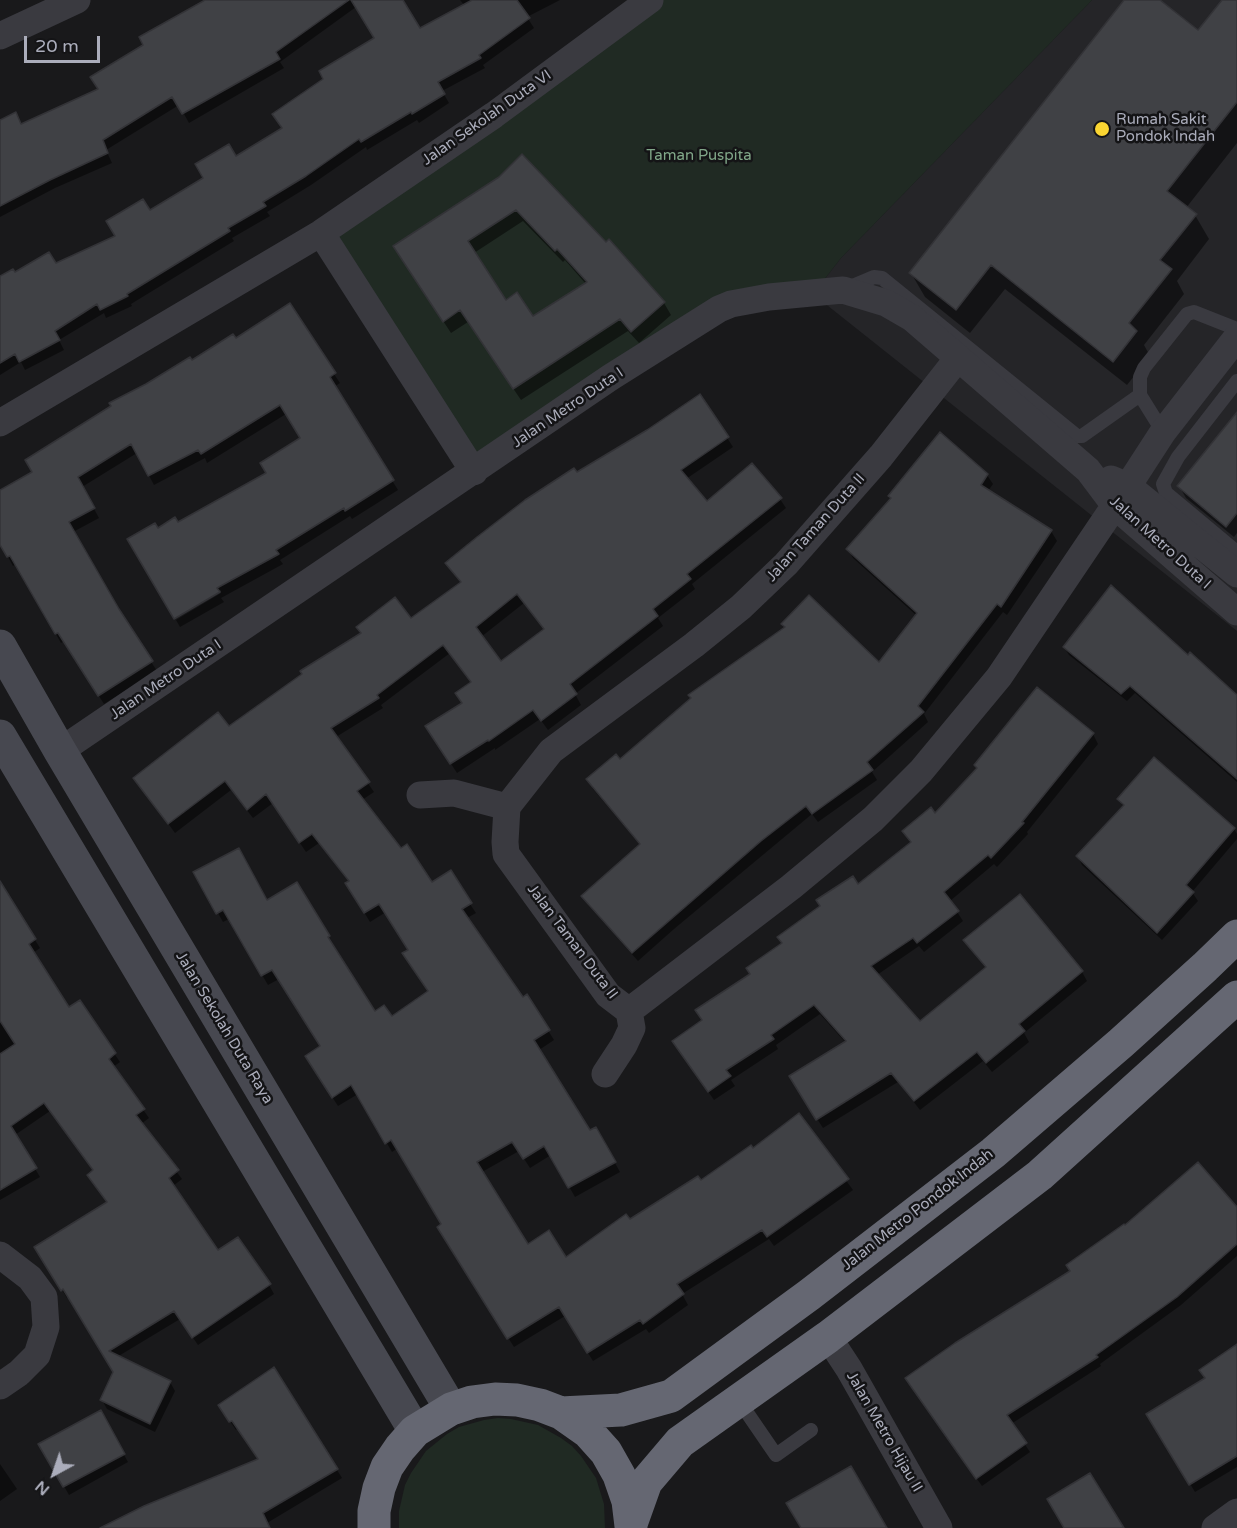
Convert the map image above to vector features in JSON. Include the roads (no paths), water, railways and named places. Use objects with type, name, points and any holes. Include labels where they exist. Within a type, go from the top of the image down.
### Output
[{"type":"highway","name":"Jalan Metro Pondok Indah","points":[[561,1413],[621,1410],[671,1396],[818,1288],[985,1159],[1120,1043],[1237,936]]},
{"type":"highway","points":[[631,1526],[646,1482],[680,1442],[828,1336],[1040,1175],[1235,1003]]},
{"type":"highway","points":[[371,1522],[379,1488],[387,1467],[416,1431],[451,1409],[472,1402],[495,1399],[540,1404],[561,1413],[588,1432],[606,1452],[619,1475],[628,1501],[631,1526]]},
{"type":"street","name":"Jalan Sekolah Duta VI","points":[[0,423],[321,233],[494,115],[650,0]]},
{"type":"street","points":[[0,36],[65,3]]},
{"type":"street","points":[[321,233],[474,472]]},
{"type":"street","name":"Jalan Metro Duta I","points":[[60,751],[612,377],[719,309],[731,304],[768,297],[843,290],[886,303],[912,318],[1088,470],[1122,496],[1235,562]]},
{"type":"street","name":"Jalan Taman Duta II","points":[[958,358],[881,456],[786,564],[741,608],[551,751],[507,807],[506,854],[608,995],[629,1011],[791,887],[873,819],[921,771],[999,677],[1163,432],[1237,337]]},
{"type":"street","name":"Jalan Metro Duta I","points":[[1122,496],[1210,589],[1237,612]]},
{"type":"street","points":[[1210,589],[1235,562]]},
{"type":"street","name":"Jalan Sekolah Duta Raya","points":[[0,646],[451,1409]]},
{"type":"street","points":[[0,736],[416,1431]]},
{"type":"street","points":[[420,795],[454,793],[507,807]]},
{"type":"street","points":[[605,1074],[632,1028],[629,1011]]},
{"type":"street","points":[[0,1255],[30,1278],[44,1297],[46,1327],[37,1355],[19,1373],[0,1386]]},
{"type":"street","name":"Jalan Metro Hijau II","points":[[828,1336],[939,1528]]},
{"type":"street","points":[[378,1369],[399,1366],[409,1359],[415,1350]]},
{"type":"street","points":[[1215,1528],[1237,1512]]},
{"type":"lane","points":[[843,290],[874,277],[882,278],[1077,436],[1082,436],[1140,395]]},
{"type":"lane","points":[[1163,432],[1140,395],[1140,377],[1144,368],[1187,314],[1194,312],[1237,329]]},
{"type":"lane","points":[[1235,562],[1166,493],[1163,484],[1178,457],[1237,381]]},
{"type":"lane","points":[[739,1401],[776,1455],[811,1430]]},
{"type":"place","name":"Rumah Sakit Pondok Indah","points":[[1102,129]]},
{"type":"park label","name":"Taman Puspita","points":[[699,156]]}]
